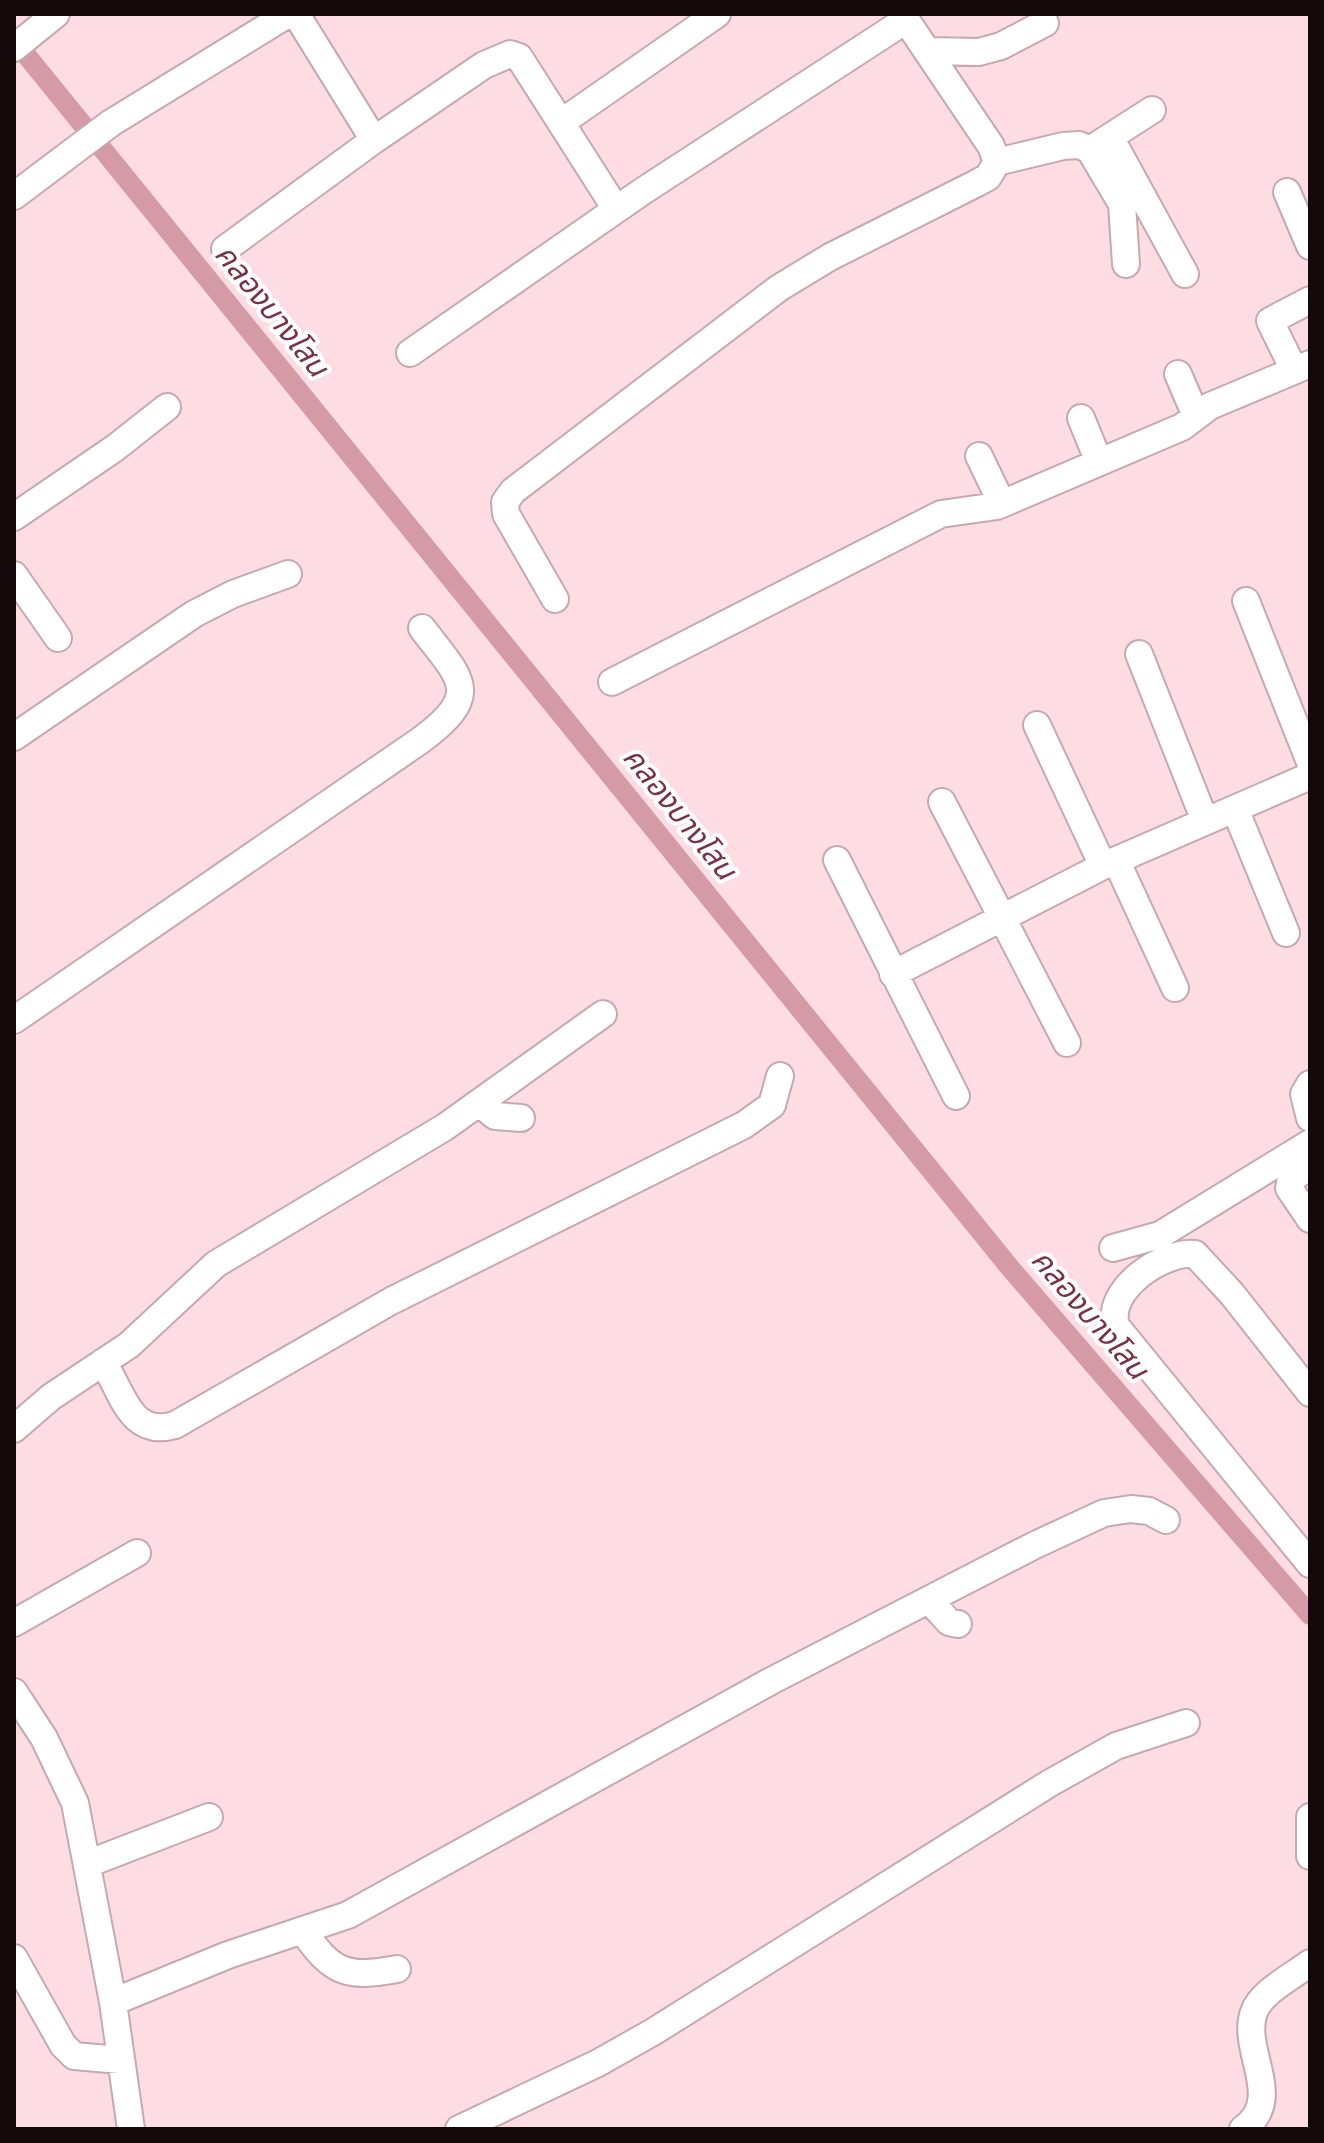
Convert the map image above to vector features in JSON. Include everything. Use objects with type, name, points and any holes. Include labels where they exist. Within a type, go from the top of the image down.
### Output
[{"type":"street","points":[[14,196],[111,123],[288,14]]},
{"type":"street","points":[[296,14],[374,140]]},
{"type":"street","points":[[562,122],[717,14]]},
{"type":"street","points":[[410,353],[616,209],[904,17],[991,146],[997,162]]},
{"type":"street","points":[[14,48],[52,18]]},
{"type":"street","points":[[927,51],[979,52],[1001,46],[1045,23]]},
{"type":"street","points":[[225,249],[374,140],[484,65],[510,54],[519,57],[616,209]]},
{"type":"street","points":[[555,599],[506,514],[505,502],[513,491],[779,288],[830,257],[988,177],[997,162],[1063,146],[1100,144],[1152,110]]},
{"type":"street","points":[[1100,144],[1122,204],[1126,264]]},
{"type":"street","points":[[1100,144],[1185,274]]},
{"type":"street","points":[[1287,192],[1310,246]]},
{"type":"street","points":[[612,682],[941,514],[1002,504],[1182,427],[1210,406],[1302,367],[1270,321],[1310,300]]},
{"type":"street","points":[[1178,374],[1196,416]]},
{"type":"street","points":[[14,517],[115,448],[167,407]]},
{"type":"street","points":[[1081,418],[1099,462]]},
{"type":"street","points":[[979,456],[1002,504]]},
{"type":"street","points":[[14,737],[194,614],[233,594],[288,574]]},
{"type":"street","points":[[14,575],[58,638]]},
{"type":"street","points":[[1246,601],[1310,762]]},
{"type":"street","points":[[14,1020],[447,720],[460,701],[461,687],[457,674],[422,628]]},
{"type":"street","points":[[1139,654],[1205,821]]},
{"type":"street","points":[[1037,725],[1175,988]]},
{"type":"street","points":[[893,974],[1109,863],[1310,776]]},
{"type":"street","points":[[942,802],[1067,1043]]},
{"type":"street","points":[[1235,809],[1286,933]]},
{"type":"street","points":[[837,860],[956,1096]]},
{"type":"street","points":[[14,1429],[51,1397],[129,1345],[216,1264],[367,1175],[479,1103],[603,1014]]},
{"type":"street","points":[[103,1362],[135,1419],[146,1427],[161,1429],[175,1425],[391,1301],[662,1169],[744,1125],[772,1105],[780,1076]]},
{"type":"street","points":[[1310,1084],[1304,1094],[1310,1118]]},
{"type":"street","points":[[479,1103],[495,1116],[521,1118]]},
{"type":"street","points":[[1113,1248],[1160,1235],[1310,1143]]},
{"type":"street","points":[[1310,1166],[1291,1179],[1289,1188],[1310,1219]]},
{"type":"street","points":[[1310,1393],[1232,1294],[1195,1254],[1183,1253],[1168,1259],[1138,1277],[1116,1302],[1113,1314],[1116,1326],[1310,1564]]},
{"type":"street","points":[[113,2002],[228,1955],[362,1908],[591,1779],[929,1600],[1104,1513],[1131,1509],[1149,1511],[1166,1520]]},
{"type":"street","points":[[14,1623],[137,1553]]},
{"type":"street","points":[[929,1600],[942,1616],[958,1624]]},
{"type":"street","points":[[14,1692],[66,1779],[75,1803],[113,2002],[131,2129]]},
{"type":"street","points":[[459,2129],[598,2063],[653,2032],[984,1823],[1116,1746],[1186,1723]]},
{"type":"street","points":[[87,1864],[209,1817]]},
{"type":"street","points":[[1310,1817],[1310,1856]]},
{"type":"street","points":[[303,1931],[319,1955],[344,1972],[358,1975],[397,1969]]},
{"type":"street","points":[[14,1958],[63,2045],[74,2056],[120,2060]]},
{"type":"street","points":[[1243,2129],[1257,2117],[1262,2101],[1252,2025],[1255,2010],[1265,1998],[1310,1963]]},
{"type":"waterway","name":"คลองบางโสน","points":[[14,40],[1011,1269],[1310,1615]]}]
